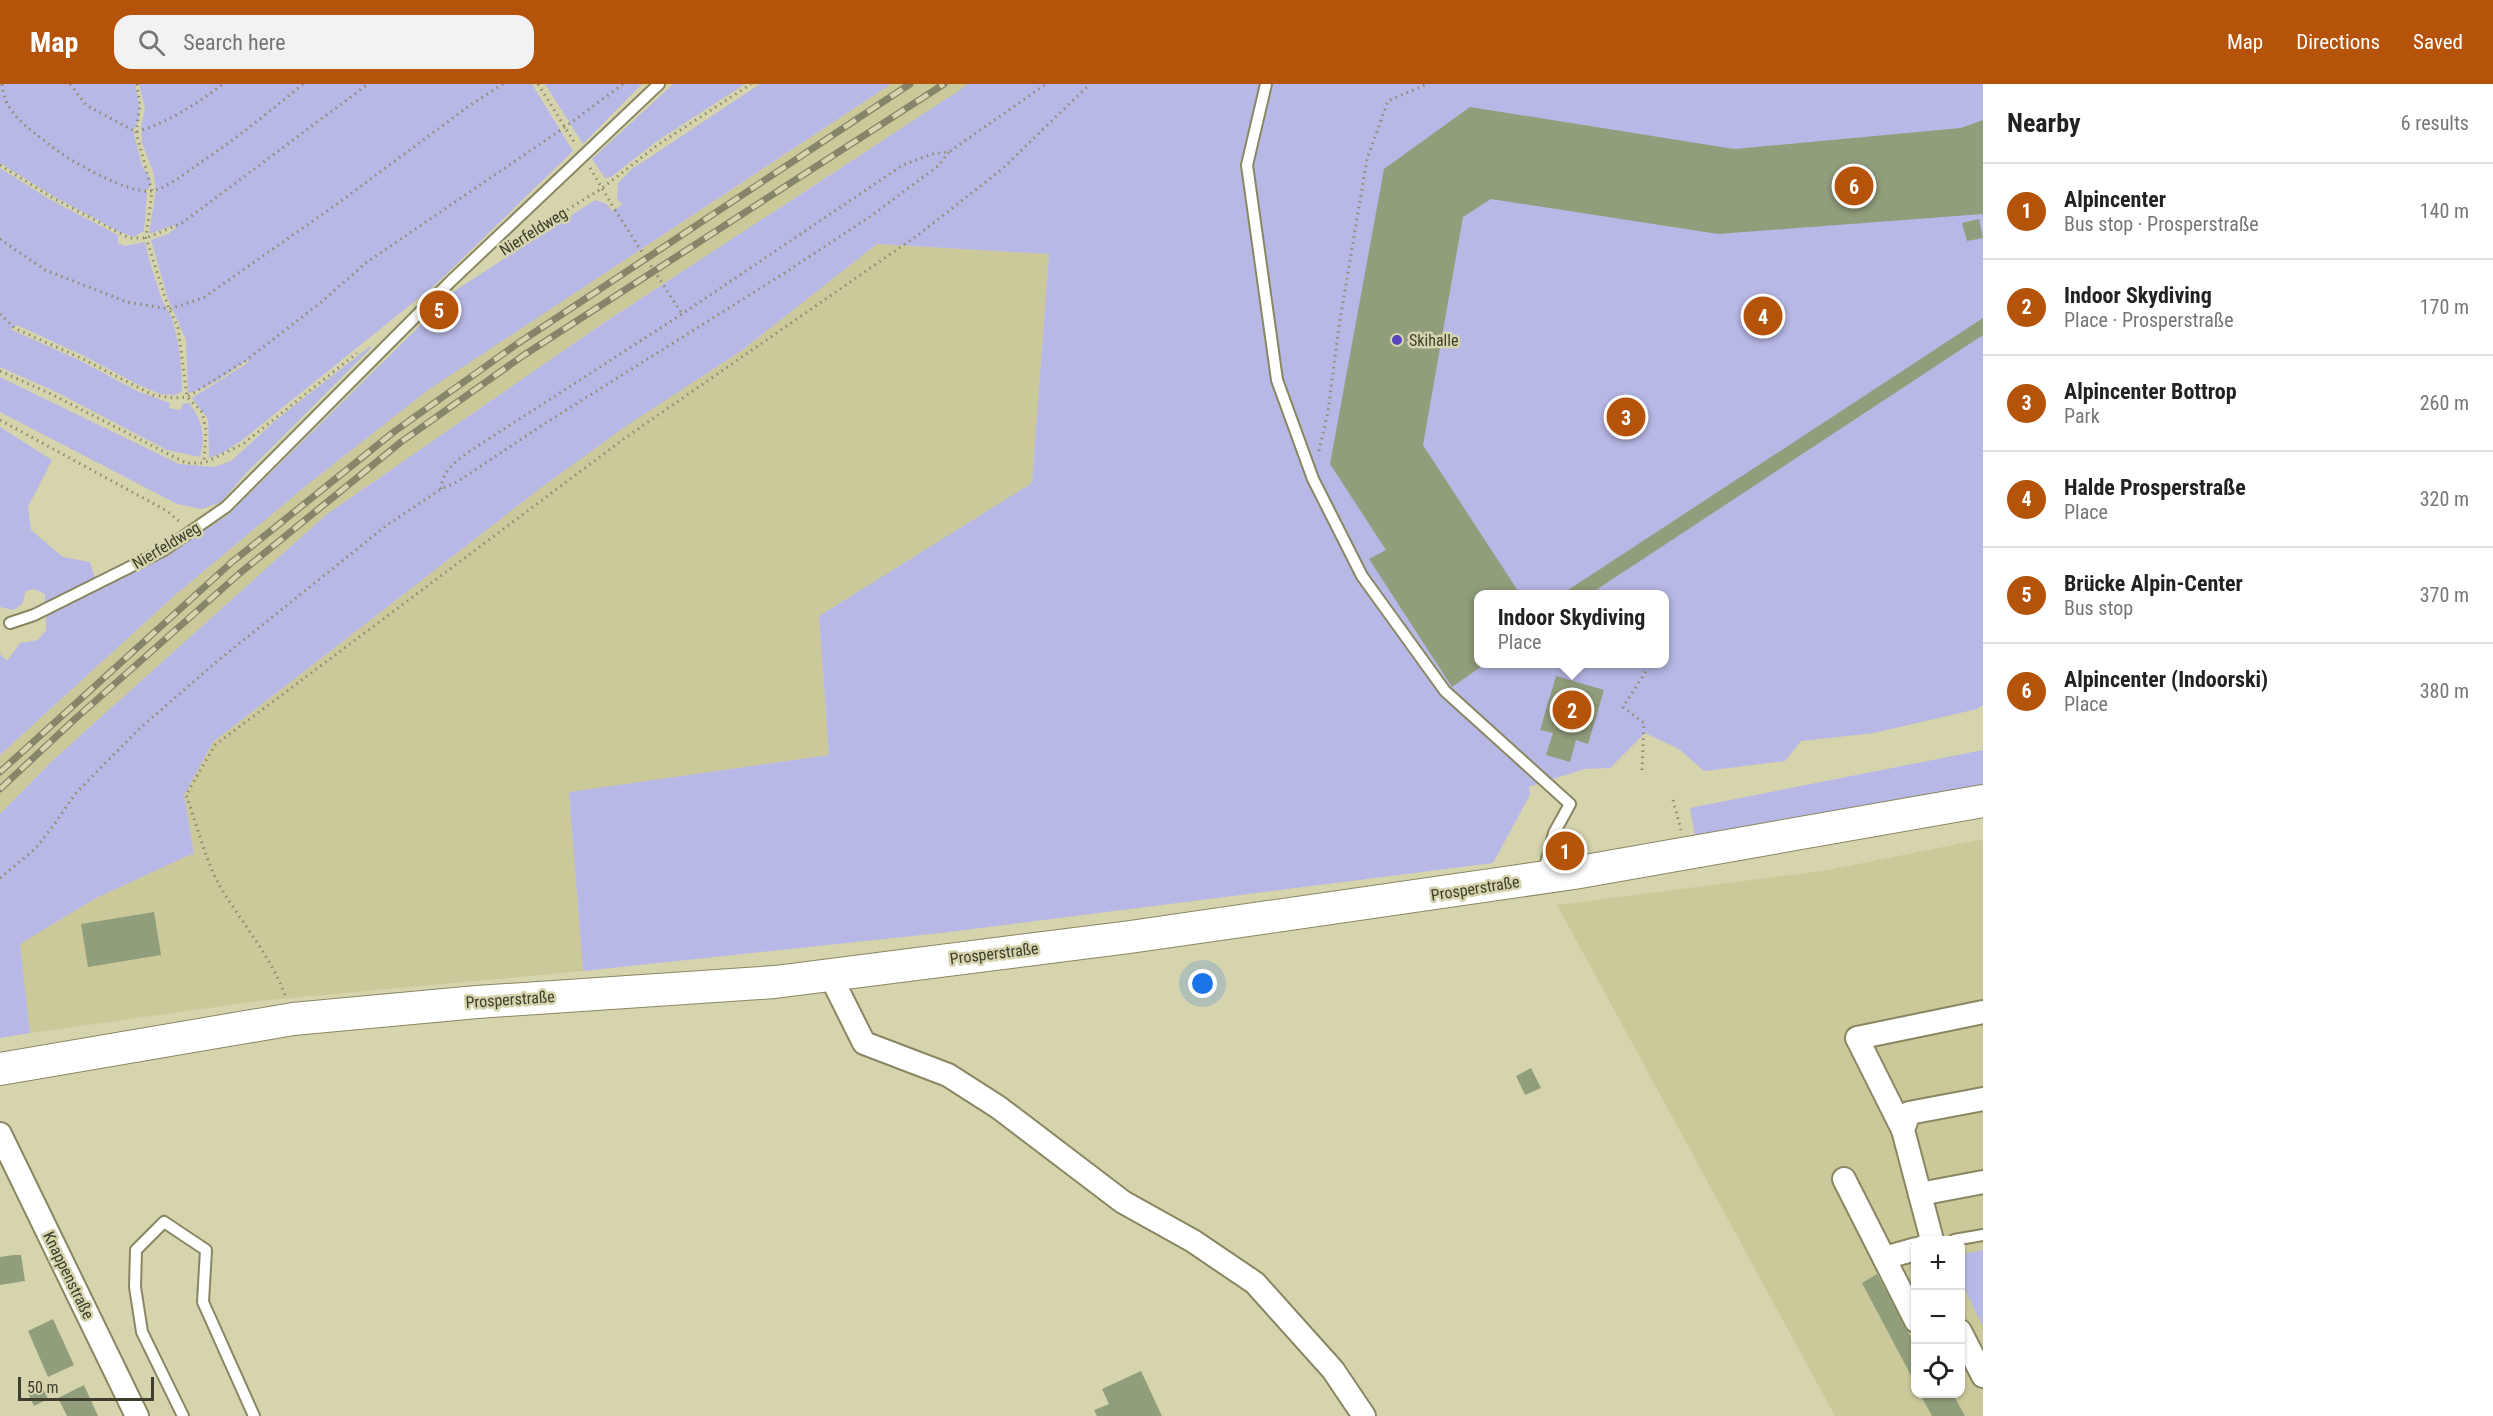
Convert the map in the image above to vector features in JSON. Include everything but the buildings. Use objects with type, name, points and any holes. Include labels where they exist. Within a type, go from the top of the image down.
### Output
[{"type":"main road","name":"Prosperstraße","points":[[0,1069],[293,1020],[477,1002],[775,982],[1225,924],[1542,878],[1983,801]]},
{"type":"street","points":[[830,975],[864,1043],[948,1075],[998,1107],[1123,1202],[1193,1241],[1255,1283],[1333,1370],[1364,1416]]},
{"type":"street","points":[[1931,1236],[1903,1130],[1857,1038],[1983,1012]]},
{"type":"street","points":[[1903,1130],[1909,1113],[1983,1099]]},
{"type":"street","name":"Knappenstraße","points":[[0,1134],[137,1416]]},
{"type":"street","points":[[1844,1179],[1911,1311]]},
{"type":"street","points":[[1920,1194],[1983,1182]]},
{"type":"street","points":[[1884,1258],[1911,1250]]},
{"type":"street","points":[[1965,1342],[1983,1376]]},
{"type":"lane","name":"Nierfeldweg","points":[[10,623],[34,615],[77,595],[164,550],[226,507],[451,281],[659,84]]},
{"type":"lane","points":[[1266,84],[1247,165],[1277,380],[1313,479],[1362,576],[1445,691],[1570,804],[1554,833],[1542,878]]},
{"type":"lane","points":[[183,1416],[142,1332],[135,1287],[136,1250],[164,1222],[206,1250],[203,1302],[254,1416]]},
{"type":"lane","points":[[1965,1238],[1983,1236]]},
{"type":"path","points":[[2,84],[3,97],[11,113],[54,148],[109,180],[152,191],[177,179],[238,138],[303,84]]},
{"type":"path","points":[[70,84],[86,105],[136,132],[162,124],[198,103],[223,84]]},
{"type":"path","points":[[137,84],[140,106],[136,132],[152,191],[146,238],[169,309],[178,327],[187,397],[202,412],[206,430],[204,463]]},
{"type":"path","points":[[0,165],[51,197],[129,238],[146,238],[182,223],[368,84]]},
{"type":"path","points":[[0,239],[45,270],[127,302],[169,309],[203,298],[502,84]]},
{"type":"path","points":[[537,84],[577,147]]},
{"type":"path","points":[[0,315],[14,328],[83,359],[153,395],[187,397],[245,361],[319,304],[367,262],[565,127],[623,84]]},
{"type":"path","name":"Nierfeldweg","points":[[511,244],[601,189],[659,144],[751,84]]},
{"type":"path","points":[[0,878],[35,849],[75,794],[138,730],[215,663],[387,525],[822,248],[917,183],[938,166],[949,152],[1046,84]]},
{"type":"path","points":[[293,1020],[281,983],[246,923],[218,882],[186,795],[215,745],[625,438],[918,235],[1001,170],[1090,84]]},
{"type":"path","points":[[1313,479],[1328,411],[1339,326],[1367,159],[1388,101],[1427,84]]},
{"type":"path","points":[[441,489],[441,478],[470,451],[682,314],[890,175],[932,154],[949,152]]},
{"type":"path","points":[[589,166],[601,189],[682,314]]},
{"type":"path","points":[[0,371],[51,394],[186,463],[204,463],[243,444],[361,350]]},
{"type":"path","points":[[0,420],[166,511],[192,532]]},
{"type":"path","points":[[1642,770],[1644,723],[1623,707],[1648,668]]},
{"type":"shaded area","points":[[0,84],[135,84],[139,114],[133,130],[142,165],[151,180],[149,189],[143,191],[147,192],[144,231],[134,237],[120,232],[53,196],[0,163]]},
{"type":"shaded area","points":[[139,84],[532,84],[573,151],[435,285],[241,441],[209,458],[208,419],[192,398],[249,362],[247,360],[211,384],[188,393],[186,340],[168,299],[151,240],[168,234],[176,228],[174,225],[149,234],[156,190],[153,171],[142,143],[141,127],[145,108]]},
{"type":"shaded area","points":[[545,84],[642,84],[583,144]]},
{"type":"shaded area","points":[[673,84],[745,84],[657,141],[611,177],[605,178],[592,159]]},
{"type":"shaded area","points":[[760,84],[891,84],[428,390],[307,485],[174,596],[0,755],[0,654],[7,661],[20,643],[38,640],[46,630],[46,615],[150,565],[228,515],[456,290],[595,200],[607,204],[612,211],[622,205],[617,199],[618,183],[632,169]]},
{"type":"shaded area","points":[[891,84],[969,84],[599,326],[327,514],[52,761],[0,814],[0,755],[174,596],[307,485],[428,390]]},
{"type":"shaded area","points":[[969,84],[1983,84],[1983,705],[1977,709],[1874,733],[1801,741],[1785,761],[1704,771],[1679,749],[1645,733],[1610,768],[1584,769],[1529,787],[1530,795],[1493,863],[941,933],[583,971],[569,792],[829,755],[819,616],[1032,483],[1049,254],[877,244],[741,351],[626,426],[538,490],[213,742],[184,795],[194,853],[96,898],[20,944],[30,1033],[0,1038],[0,814],[52,761],[327,514],[599,326]]},
{"type":"shaded area","points":[[0,168],[49,199],[118,235],[118,243],[125,246],[145,242],[162,300],[171,316],[176,334],[181,363],[182,391],[176,395],[160,394],[17,325],[10,329],[81,361],[137,391],[170,403],[169,408],[180,410],[183,404],[189,403],[202,428],[203,442],[200,457],[167,450],[56,392],[0,367]]},
{"type":"shaded area","points":[[877,244],[1049,254],[1032,483],[819,616],[829,755],[569,793],[583,971],[259,1001],[30,1033],[19,944],[96,898],[193,853],[184,795],[213,742],[538,490],[626,426],[741,351]]},
{"type":"shaded area","points":[[369,347],[371,348],[247,472],[221,502],[202,509],[177,504],[0,412],[0,377],[179,464],[214,467],[231,461],[276,420]]},
{"type":"shaded area","points":[[0,427],[52,460],[28,507],[31,530],[63,557],[90,562],[95,579],[45,602],[45,594],[34,589],[26,591],[22,604],[13,610],[0,607]]},
{"type":"shaded area","points":[[1983,750],[1983,785],[1696,842],[1690,808]]},
{"type":"shaded area","points":[[1983,839],[1983,1416],[1835,1416],[1557,905],[1828,870]]},
{"type":"shaded area","points":[[1983,1250],[1983,1327],[1965,1289],[1965,1254]]},
{"type":"railway","points":[[0,772],[232,562],[395,431],[517,344],[910,84]]},
{"type":"railway","points":[[0,789],[75,719],[240,573],[401,442],[524,355],[944,84]]},
{"type":"place","name":"Alpincenter (Indoorski)","points":[[1854,186]]},
{"type":"place","name":"Brücke Alpin-Center","points":[[439,310]]},
{"type":"place","name":"Halde Prosperstraße","points":[[1763,316]]},
{"type":"place","name":"Skihalle","points":[[1397,340]]},
{"type":"place","name":"Alpincenter Bottrop","points":[[1626,417]]},
{"type":"place","name":"Indoor Skydiving","points":[[1572,710]]},
{"type":"place","name":"Alpincenter","points":[[1565,851]]}]
